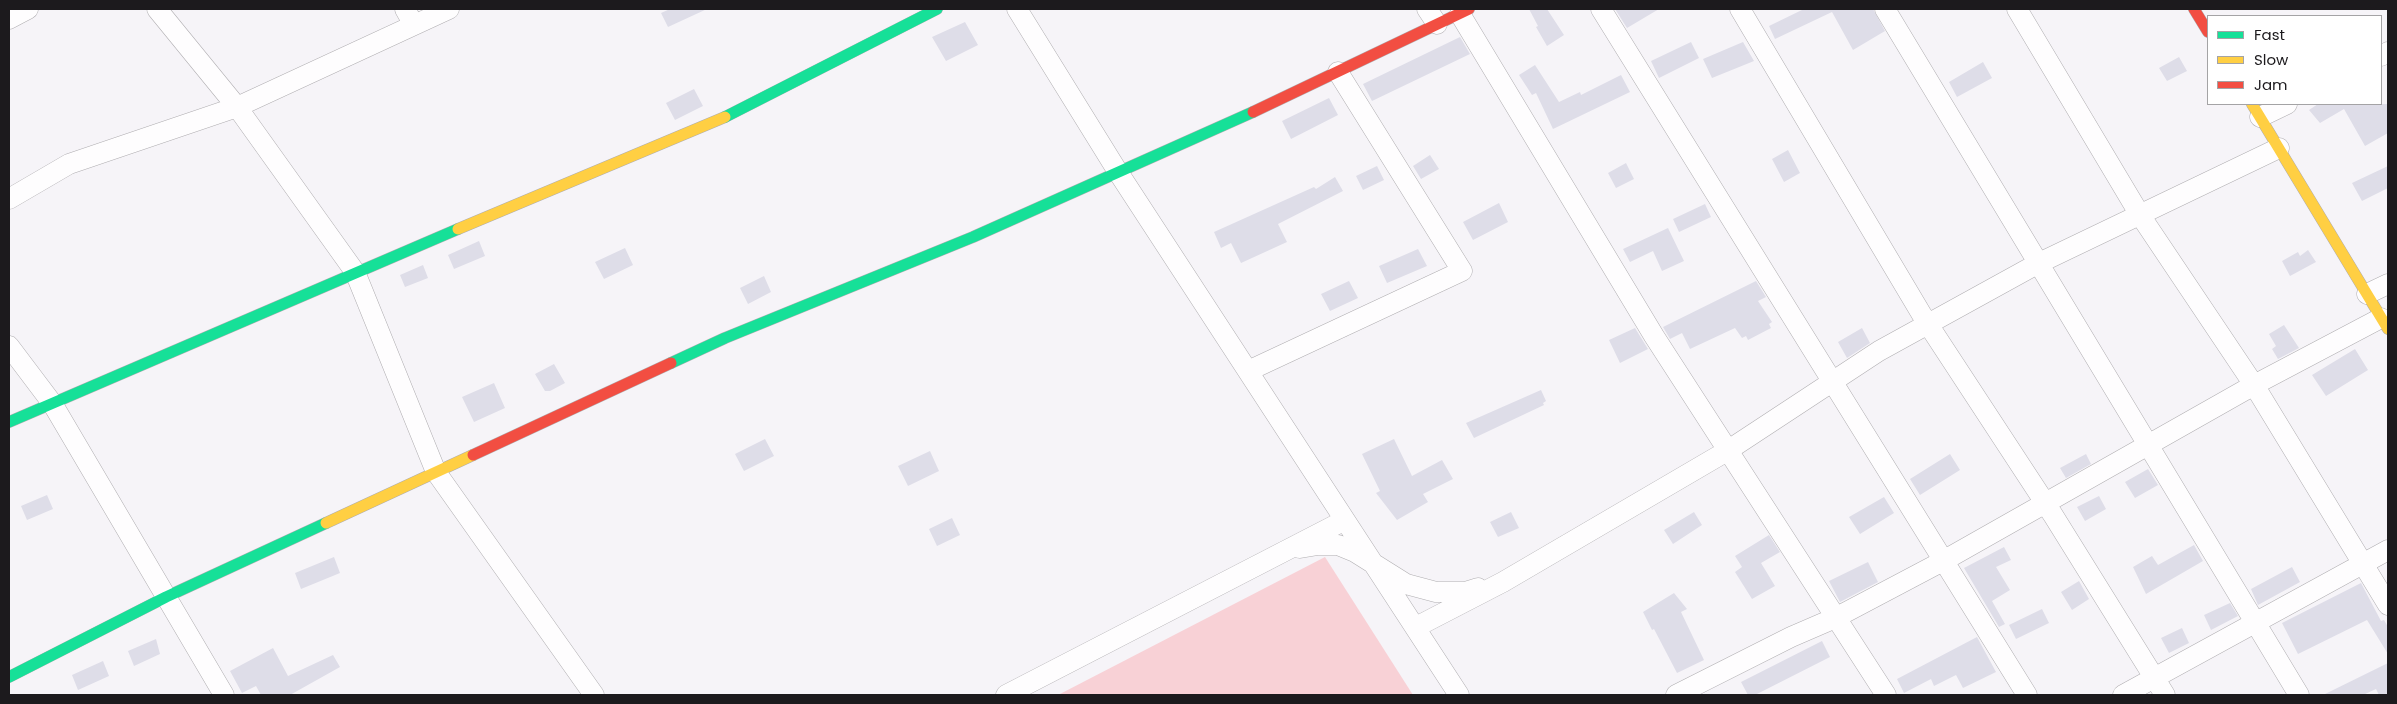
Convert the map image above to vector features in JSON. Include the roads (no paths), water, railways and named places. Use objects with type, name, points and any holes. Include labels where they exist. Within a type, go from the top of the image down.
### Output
[{"type":"street","points":[[9,19],[28,9]]},
{"type":"street","points":[[157,9],[237,107],[355,272],[436,472],[594,695]]},
{"type":"street","points":[[9,199],[70,164],[237,107],[410,17],[449,9]]},
{"type":"street","points":[[9,422],[355,272],[745,109],[937,9]]},
{"type":"street","points":[[1017,9],[1118,172],[1459,695]]},
{"type":"street","points":[[1601,9],[2027,695]]},
{"type":"street","points":[[1740,9],[1928,324],[2045,502],[2165,695]]},
{"type":"street","points":[[1885,9],[2037,264],[2300,695]]},
{"type":"street","points":[[2017,9],[2140,215],[2254,385],[2388,604]]},
{"type":"street","points":[[2194,9],[2207,30]]},
{"type":"street","points":[[9,677],[166,597],[725,338],[972,237],[1338,72],[1432,17],[1464,11],[1654,336],[1886,695]]},
{"type":"street","points":[[1248,371],[1462,271],[1338,72]]},
{"type":"street","points":[[1676,695],[1791,637],[1835,618],[1943,561],[2254,385],[2385,324],[2256,110],[2281,105]]},
{"type":"street","points":[[1416,627],[1503,582],[1727,451],[1879,351],[2037,264],[2279,148]]},
{"type":"street","points":[[2367,294],[2388,284]]},
{"type":"street","points":[[9,346],[52,403],[224,695]]},
{"type":"street","points":[[1006,695],[1345,520]]},
{"type":"street","points":[[1286,550],[1318,544],[1338,545],[1375,564],[1406,584],[1436,592],[1465,592],[1503,582]]},
{"type":"street","points":[[2123,695],[2255,621],[2388,550]]}]
